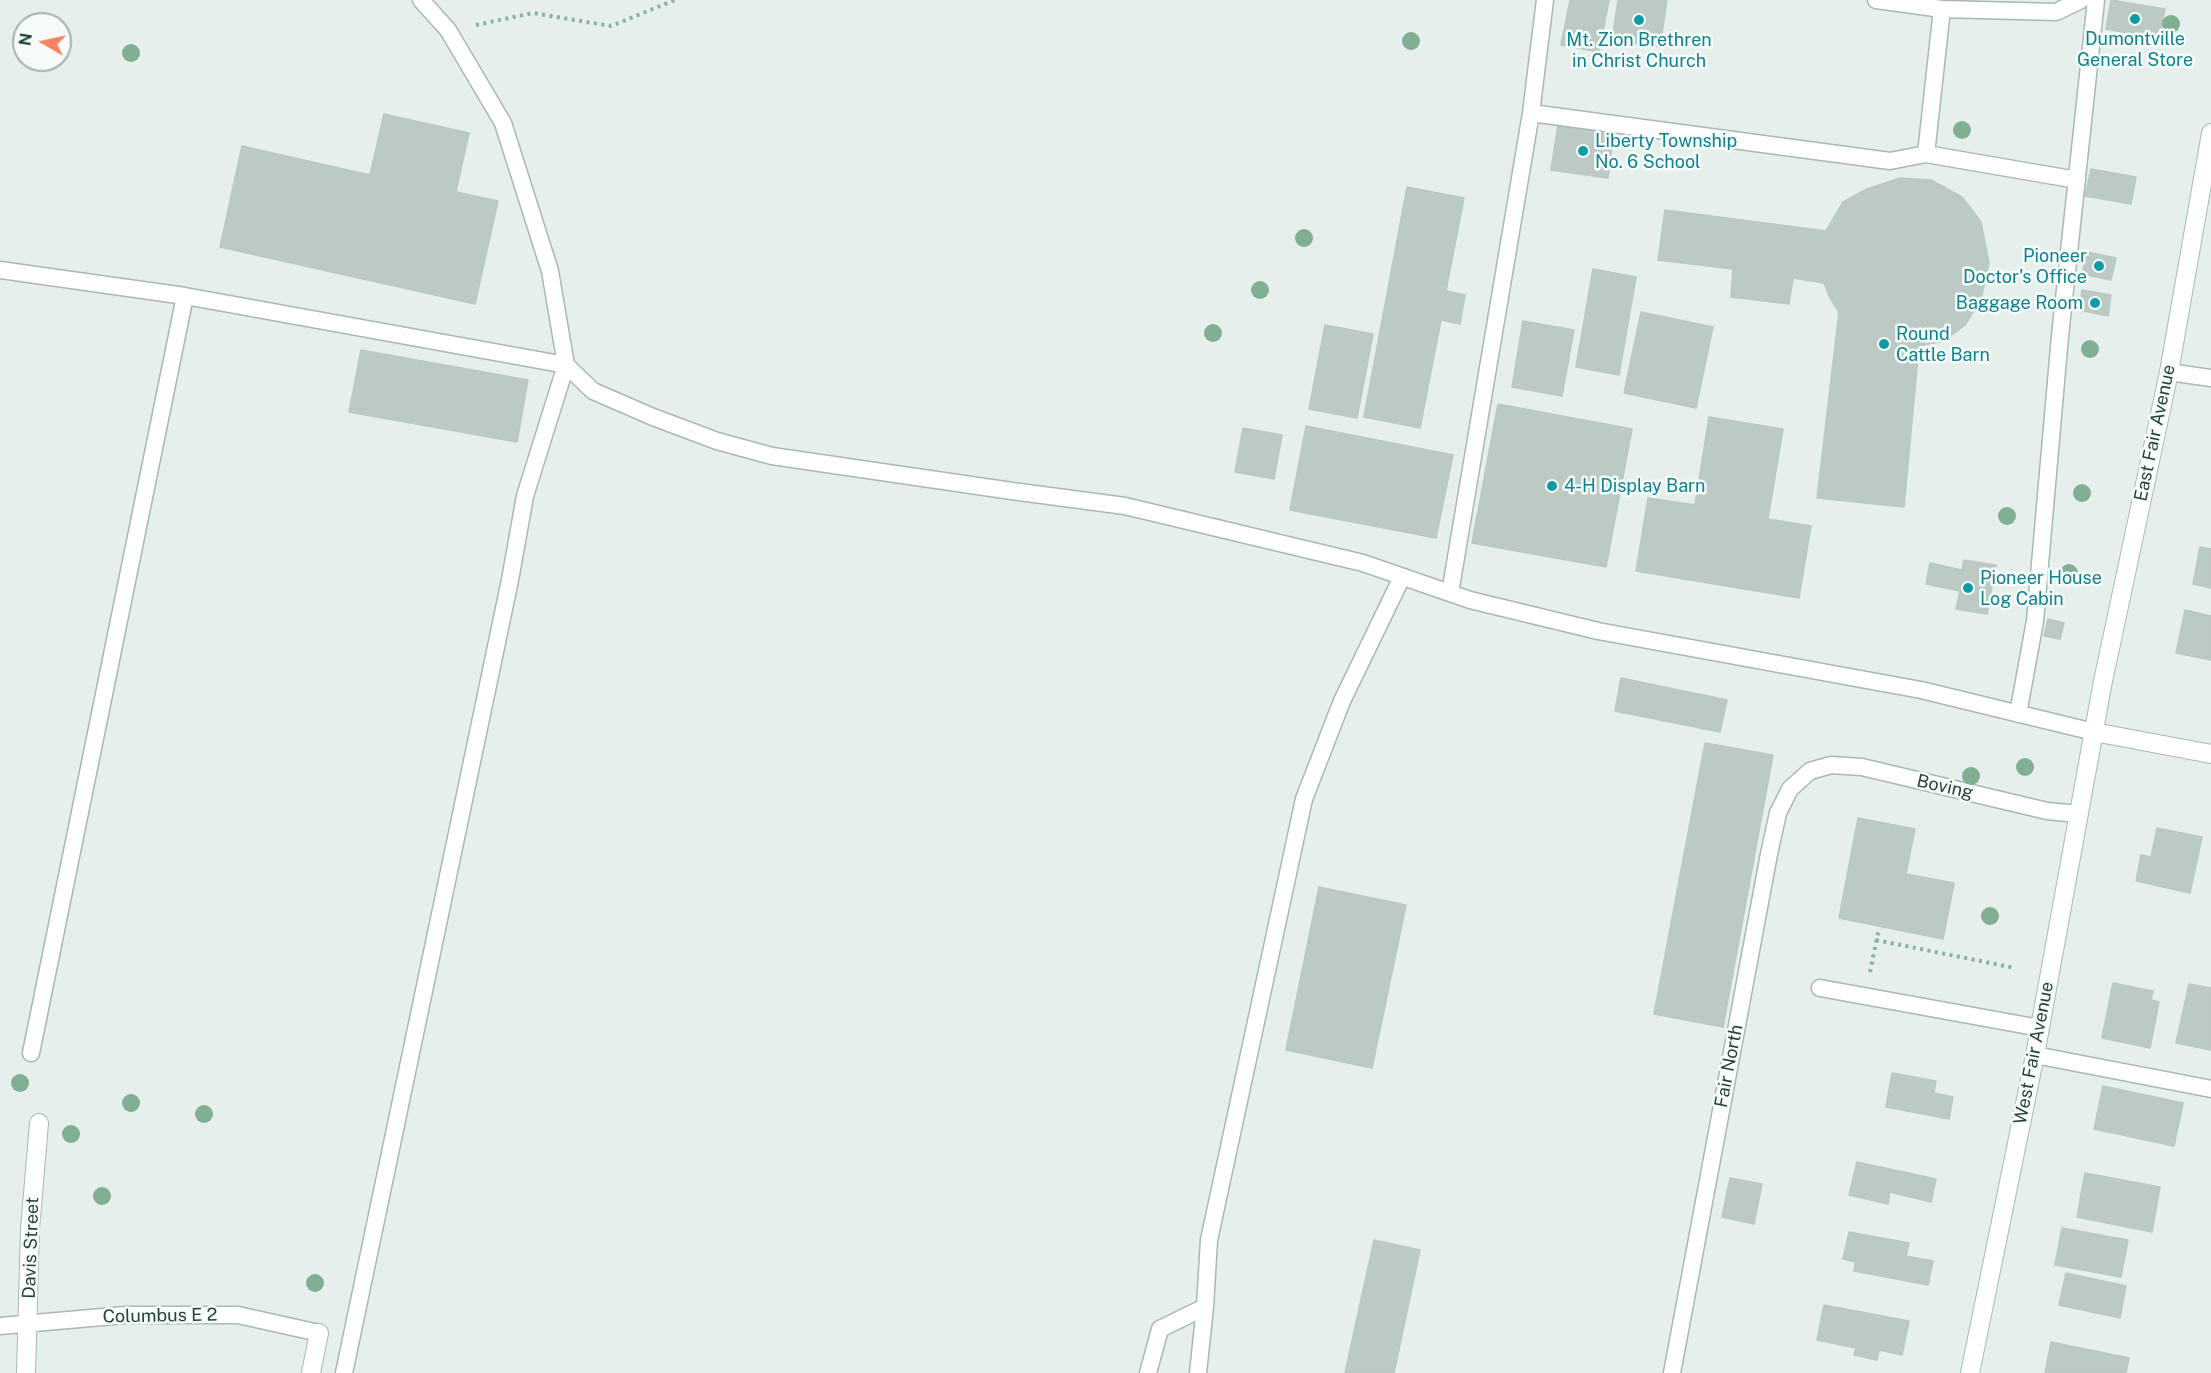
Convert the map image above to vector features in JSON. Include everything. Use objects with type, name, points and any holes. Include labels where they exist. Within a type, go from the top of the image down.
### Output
[{"type":"main road","name":"East Fair Avenue","points":[[2094,732],[2169,372],[2211,133]]},
{"type":"main road","points":[[2094,732],[2211,754]]},
{"type":"main road","name":"West Fair Avenue","points":[[1970,1373],[2035,1055],[2094,732]]},
{"type":"main road","name":"Davis Street","points":[[26,1373],[30,1229],[39,1123]]},
{"type":"main road","points":[[311,1373],[319,1333]]},
{"type":"lane","points":[[345,1373],[508,590],[525,496],[566,365],[550,271],[503,123],[448,30],[420,0]]},
{"type":"lane","points":[[1450,593],[1531,113],[1545,0]]},
{"type":"lane","points":[[1876,0],[1942,9],[2056,12],[2081,0]]},
{"type":"lane","points":[[2018,714],[2035,621],[2060,336],[2096,0]]},
{"type":"lane","points":[[1926,154],[1942,9]]},
{"type":"lane","points":[[1531,113],[1890,161],[1926,154],[2077,180]]},
{"type":"lane","points":[[0,270],[185,296],[566,365],[593,390],[653,417],[717,441],[772,456],[1125,506],[1352,560],[1470,600],[1598,631],[1921,690],[2094,732]]},
{"type":"lane","points":[[31,1053],[185,296]]},
{"type":"lane","points":[[2169,372],[2211,378]]},
{"type":"lane","points":[[1198,1373],[1209,1240],[1304,799],[1342,701],[1402,577]]},
{"type":"lane","name":"Boving","points":[[1810,771],[1831,765],[1862,767],[2047,811],[2079,814]]},
{"type":"lane","name":"Fair North","points":[[1672,1373],[1778,813],[1790,789],[1810,771]]},
{"type":"lane","points":[[1820,988],[2040,1028]]},
{"type":"lane","points":[[2035,1055],[2211,1089]]},
{"type":"lane","points":[[1148,1373],[1160,1329],[1205,1307]]},
{"type":"lane","name":"Columbus E 2","points":[[0,1326],[124,1315],[238,1315],[319,1333]]},
{"type":"path","points":[[448,30],[533,13],[611,26],[675,0]]},
{"type":"path","points":[[1865,996],[1879,928]]},
{"type":"path","points":[[1876,940],[2015,968]]},
{"type":"building","points":[[1570,0],[1609,0],[1599,52],[1561,45]]},
{"type":"building","name":"Mt. Zion Brethren in Christ Church","points":[[1618,0],[1667,0],[1660,47],[1612,40]]},
{"type":"building","name":"Dumontville General Store","points":[[2111,0],[2165,9],[2159,39],[2106,29]]},
{"type":"building","points":[[384,114],[469,133],[456,192],[498,201],[475,304],[220,247],[242,146],[370,175]]},
{"type":"building","name":"Liberty Township No. 6 School","points":[[1558,124],[1614,132],[1608,178],[1551,170]]},
{"type":"building","points":[[2091,169],[2136,177],[2131,204],[2085,196]]},
{"type":"building","name":"Round Cattle Barn","points":[[1900,178],[1931,180],[1962,197],[1981,222],[1989,263],[1981,299],[1965,325],[1944,341],[1919,346],[1904,507],[1817,498],[1839,312],[1824,283],[1793,278],[1789,304],[1731,297],[1733,269],[1658,260],[1665,210],[1826,231],[1843,202],[1867,189]]},
{"type":"building","points":[[1407,187],[1464,198],[1446,291],[1465,295],[1460,324],[1441,320],[1420,428],[1364,417]]},
{"type":"building","name":"Pioneer Doctor's Office","points":[[2087,252],[2116,258],[2111,280],[2082,274]]},
{"type":"building","points":[[1593,269],[1636,277],[1619,375],[1576,367]]},
{"type":"building","name":"Baggage Room","points":[[2082,290],[2111,295],[2108,316],[2079,310]]},
{"type":"building","points":[[1641,312],[1713,327],[1696,408],[1624,393]]},
{"type":"building","points":[[1523,321],[1574,330],[1562,396],[1512,387]]},
{"type":"building","points":[[1325,325],[1373,334],[1357,418],[1309,409]]},
{"type":"building","points":[[361,350],[528,380],[517,442],[349,412]]},
{"type":"building","name":"4-H Display Barn","points":[[1498,404],[1632,429],[1606,567],[1472,543]]},
{"type":"building","points":[[1709,417],[1783,429],[1768,519],[1811,526],[1799,598],[1636,571],[1648,498],[1695,505]]},
{"type":"building","points":[[1306,426],[1453,455],[1436,538],[1290,510]]},
{"type":"building","points":[[1243,428],[1282,435],[1274,479],[1235,472]]},
{"type":"building","points":[[2200,547],[2211,549],[2211,588],[2193,584]]},
{"type":"building","name":"Pioneer House Log Cabin","points":[[1964,560],[1996,565],[1987,614],[1956,609],[1960,591],[1926,584],[1930,563],[1962,570]]},
{"type":"building","points":[[2185,610],[2211,616],[2211,660],[2176,653]]},
{"type":"building","points":[[2048,619],[2064,623],[2060,639],[2044,636]]},
{"type":"building","points":[[1621,678],[1727,700],[1720,732],[1615,711]]},
{"type":"building","points":[[1705,743],[1773,755],[1723,1027],[1654,1014]]},
{"type":"building","points":[[1858,818],[1915,829],[1906,874],[1954,883],[1943,939],[1839,918]]},
{"type":"building","points":[[2157,828],[2202,837],[2190,893],[2136,881],[2141,855],[2151,857]]},
{"type":"building","points":[[1319,887],[1406,905],[1372,1068],[1286,1050]]},
{"type":"building","points":[[2113,983],[2153,991],[2151,1000],[2159,1002],[2150,1048],[2102,1038]]},
{"type":"building","points":[[2189,984],[2211,988],[2211,1050],[2176,1043]]},
{"type":"building","points":[[1892,1073],[1936,1081],[1934,1093],[1953,1097],[1949,1119],[1886,1107]]},
{"type":"building","points":[[2103,1086],[2183,1103],[2174,1146],[2094,1129]]},
{"type":"building","points":[[1857,1162],[1936,1179],[1931,1202],[1890,1192],[1888,1204],[1849,1195]]},
{"type":"building","points":[[2085,1173],[2160,1187],[2152,1232],[2077,1217]]},
{"type":"building","points":[[1730,1178],[1762,1184],[1754,1224],[1722,1217]]},
{"type":"building","points":[[2062,1228],[2128,1240],[2121,1277],[2055,1265]]},
{"type":"building","points":[[1849,1232],[1909,1243],[1906,1256],[1933,1261],[1928,1285],[1854,1271],[1855,1262],[1843,1259]]},
{"type":"building","points":[[1374,1240],[1420,1250],[1394,1373],[1345,1373]]},
{"type":"building","points":[[2066,1273],[2126,1286],[2120,1318],[2059,1305]]},
{"type":"building","points":[[1824,1305],[1909,1321],[1902,1355],[1879,1350],[1877,1360],[1854,1355],[1856,1348],[1817,1340]]},
{"type":"building","points":[[2051,1342],[2129,1358],[2126,1373],[2045,1373]]},
{"type":"place","name":"Dumontville General Store","points":[[2135,19]]},
{"type":"place","name":"Mt. Zion Brethren in Christ Church","points":[[1639,20]]},
{"type":"place","name":"Liberty Township No. 6 School","points":[[1583,151]]},
{"type":"place","name":"Pioneer Doctor's Office","points":[[2099,266]]},
{"type":"place","name":"Baggage Room","points":[[2095,303]]},
{"type":"place","name":"Round Cattle Barn","points":[[1884,344]]},
{"type":"place","name":"4-H Display Barn","points":[[1552,486]]},
{"type":"place","name":"Pioneer House Log Cabin","points":[[1968,588]]}]
